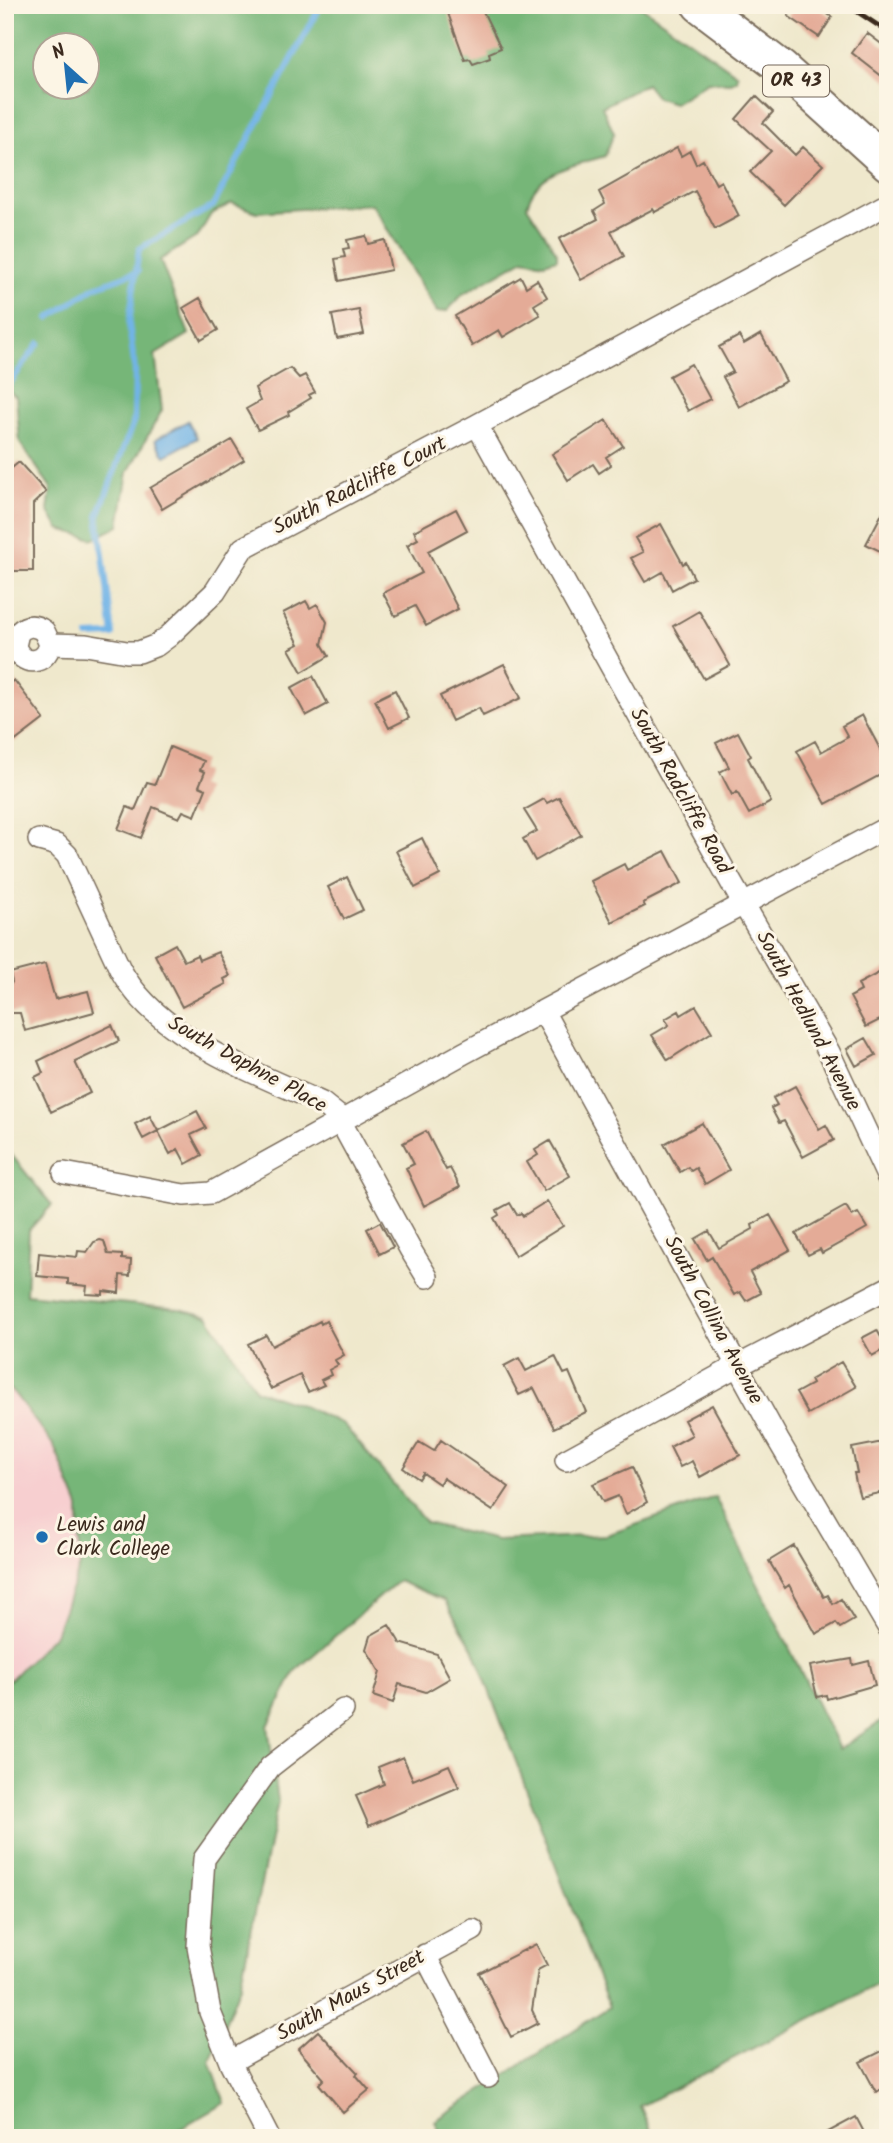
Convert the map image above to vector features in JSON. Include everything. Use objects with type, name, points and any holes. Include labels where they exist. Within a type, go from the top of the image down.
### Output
[{"type":"main road","name":"OR 43","points":[[699,5],[782,68],[888,164]]},
{"type":"street","points":[[477,425],[888,204]]},
{"type":"street","name":"South Radcliffe Court","points":[[50,644],[86,645],[127,652],[139,652],[157,645],[215,592],[243,548],[477,425]]},
{"type":"street","name":"South Radcliffe Road","points":[[477,425],[744,903]]},
{"type":"street","points":[[64,1173],[184,1195],[211,1193],[543,1011],[888,827]]},
{"type":"street","name":"South Daphne Place","points":[[39,840],[57,845],[67,855],[129,986],[144,1003],[165,1022],[196,1042],[322,1103],[332,1110],[341,1122]]},
{"type":"street","name":"South Hedlund Avenue","points":[[744,903],[829,1052],[888,1178]]},
{"type":"street","name":"South Collina Avenue","points":[[543,1011],[778,1440],[888,1627]]},
{"type":"street","points":[[341,1122],[428,1277]]},
{"type":"street","points":[[566,1460],[888,1288]]},
{"type":"street","points":[[268,2138],[230,2062],[210,2012],[198,1946],[204,1859],[270,1767],[343,1710]]},
{"type":"street","name":"South Maus Street","points":[[230,2062],[473,1930]]},
{"type":"street","points":[[425,1955],[488,2077]]},
{"type":"shaded area","name":"Lewis and Clark College","points":[[5,1386],[14,1393],[54,1446],[79,1507],[80,1566],[55,1634],[10,1680],[5,1679]]},
{"type":"green space","points":[[5,5],[639,5],[738,75],[737,80],[731,83],[708,82],[674,103],[657,98],[646,84],[602,107],[614,133],[605,156],[547,177],[532,194],[527,206],[557,253],[557,259],[544,263],[524,259],[463,294],[447,311],[437,312],[372,204],[257,212],[232,203],[211,214],[198,236],[160,260],[189,334],[155,355],[162,410],[128,472],[119,526],[93,539],[59,529],[48,510],[51,488],[20,443],[16,397],[5,387]]},
{"type":"green space","points":[[5,1147],[52,1205],[29,1230],[26,1294],[179,1309],[208,1316],[256,1390],[298,1404],[343,1424],[426,1523],[496,1540],[607,1535],[715,1497],[839,1749],[888,1717],[888,1979],[640,2106],[654,2138],[442,2138],[435,2121],[609,2007],[473,1648],[444,1600],[398,1581],[295,1671],[268,1726],[278,1801],[240,1986],[210,2061],[225,2103],[165,2138],[5,2138],[5,1679],[10,1680],[55,1634],[80,1566],[79,1507],[54,1446],[14,1393],[5,1386]]},
{"type":"water","points":[[188,421],[197,438],[165,456],[155,440]]},
{"type":"building","points":[[445,5],[480,5],[501,48],[489,53],[490,58],[473,64],[470,59],[465,60]]},
{"type":"building","points":[[795,5],[814,5],[832,17],[819,37],[788,16]]},
{"type":"building","points":[[867,33],[888,49],[888,81],[852,53]]},
{"type":"building","points":[[756,96],[773,112],[763,123],[795,155],[803,147],[823,165],[784,205],[750,172],[771,151],[736,119]]},
{"type":"building","points":[[677,148],[681,156],[690,151],[696,164],[703,160],[716,184],[721,181],[739,216],[715,229],[695,191],[611,231],[624,256],[581,280],[559,239],[598,219],[594,211],[605,204],[599,192]]},
{"type":"building","points":[[366,236],[368,244],[385,240],[391,270],[339,281],[335,259],[345,257],[343,249],[349,248],[347,240]]},
{"type":"building","points":[[521,277],[526,287],[537,280],[547,297],[534,305],[540,315],[503,337],[499,330],[472,346],[455,316]]},
{"type":"building","points":[[200,298],[218,330],[201,340],[183,308]]},
{"type":"building","points":[[359,310],[364,334],[337,339],[332,315]]},
{"type":"building","points":[[761,334],[786,381],[739,407],[723,377],[733,372],[719,347],[739,336],[744,344]]},
{"type":"building","points":[[691,364],[710,399],[688,411],[669,376]]},
{"type":"building","points":[[290,368],[299,378],[305,375],[315,392],[309,395],[311,398],[288,412],[289,415],[258,430],[246,409],[260,401],[255,388]]},
{"type":"building","points":[[606,420],[623,446],[606,457],[611,465],[599,473],[593,464],[568,480],[552,454]]},
{"type":"building","points":[[232,440],[244,460],[162,509],[150,488]]},
{"type":"building","points":[[19,462],[46,492],[33,504],[33,571],[5,571],[5,474]]},
{"type":"building","points":[[888,502],[888,555],[866,544]]},
{"type":"building","points":[[456,509],[467,530],[428,551],[458,609],[426,626],[415,606],[395,616],[383,593],[422,573],[407,545],[418,539],[414,531]]},
{"type":"building","points":[[661,524],[694,578],[672,590],[663,572],[645,582],[631,558],[643,552],[635,538]]},
{"type":"building","points":[[306,601],[310,608],[317,604],[327,622],[322,644],[329,656],[302,672],[289,649],[299,644],[283,613]]},
{"type":"building","points":[[699,611],[730,665],[704,679],[673,626]]},
{"type":"building","points":[[504,664],[521,698],[483,716],[479,708],[452,721],[440,696]]},
{"type":"building","points":[[313,676],[328,704],[306,716],[291,688]]},
{"type":"building","points":[[14,680],[44,719],[14,742],[5,730],[5,687]]},
{"type":"building","points":[[395,690],[409,718],[389,728],[375,700]]},
{"type":"building","points":[[862,715],[888,764],[888,771],[826,804],[797,751],[815,741],[821,752],[848,737],[842,726]]},
{"type":"building","points":[[738,732],[771,802],[749,814],[737,792],[732,795],[720,772],[729,767],[716,743]]},
{"type":"building","points":[[170,747],[204,761],[200,770],[205,772],[199,786],[206,789],[195,816],[183,811],[179,818],[153,807],[141,838],[118,829],[127,807],[135,810],[147,782],[155,784]]},
{"type":"building","points":[[559,797],[581,835],[535,861],[523,839],[537,831],[524,810],[544,799],[547,803]]},
{"type":"building","points":[[422,838],[440,875],[415,888],[396,851]]},
{"type":"building","points":[[665,851],[682,883],[612,922],[591,881],[624,864],[627,870]]},
{"type":"building","points":[[347,877],[363,910],[344,919],[328,887]]},
{"type":"building","points":[[175,944],[184,961],[197,955],[199,960],[218,952],[230,976],[224,979],[226,984],[182,1007],[155,955]]},
{"type":"building","points":[[45,964],[55,999],[88,991],[94,1012],[25,1031],[20,1013],[5,1010],[5,994],[12,982],[10,973]]},
{"type":"building","points":[[888,968],[888,1016],[866,1027],[850,997],[861,991],[858,984]]},
{"type":"building","points":[[696,1006],[712,1032],[668,1060],[652,1035],[669,1025],[665,1019],[679,1011],[681,1015]]},
{"type":"building","points":[[112,1025],[119,1041],[75,1062],[90,1093],[51,1112],[35,1077],[43,1073],[38,1061]]},
{"type":"building","points":[[866,1038],[876,1055],[856,1066],[847,1049]]},
{"type":"building","points":[[795,1086],[819,1129],[826,1125],[834,1140],[803,1157],[784,1121],[779,1123],[771,1108],[777,1105],[773,1098]]},
{"type":"building","points":[[197,1111],[206,1128],[191,1135],[202,1155],[186,1164],[178,1149],[170,1154],[158,1131]]},
{"type":"building","points":[[150,1116],[158,1131],[143,1139],[135,1124]]},
{"type":"building","points":[[702,1123],[729,1170],[705,1184],[696,1168],[691,1171],[688,1167],[680,1172],[664,1144]]},
{"type":"building","points":[[426,1131],[446,1170],[450,1168],[460,1187],[424,1206],[406,1168],[414,1164],[403,1143]]},
{"type":"building","points":[[550,1141],[570,1176],[544,1191],[527,1162],[538,1155],[535,1150]]},
{"type":"building","points":[[547,1201],[563,1226],[515,1256],[494,1218],[499,1215],[497,1210],[510,1203],[517,1215],[521,1213],[523,1216]]},
{"type":"building","points":[[846,1206],[852,1216],[858,1213],[867,1228],[822,1253],[820,1249],[808,1255],[796,1234]]},
{"type":"building","points":[[770,1215],[790,1250],[750,1272],[761,1293],[746,1301],[740,1292],[734,1295],[712,1257],[707,1260],[695,1239],[709,1231],[719,1248],[753,1229],[752,1225]]},
{"type":"building","points":[[380,1222],[393,1247],[380,1254],[367,1229]]},
{"type":"building","points":[[104,1241],[108,1254],[122,1255],[122,1259],[131,1260],[130,1276],[120,1275],[119,1293],[103,1291],[103,1295],[86,1294],[87,1286],[68,1284],[68,1279],[37,1276],[39,1253],[77,1257],[78,1251],[87,1252],[94,1242]]},
{"type":"building","points":[[320,1321],[321,1324],[326,1321],[344,1355],[335,1360],[338,1365],[329,1370],[331,1375],[321,1380],[324,1385],[308,1392],[300,1375],[271,1389],[248,1344],[266,1335],[272,1346]]},
{"type":"building","points":[[877,1330],[887,1348],[872,1356],[862,1338]]},
{"type":"building","points":[[555,1356],[564,1374],[569,1372],[586,1412],[554,1428],[534,1388],[519,1395],[504,1366],[519,1358],[526,1371]]},
{"type":"building","points":[[841,1362],[856,1387],[808,1414],[796,1393],[812,1384],[810,1380]]},
{"type":"building","points":[[712,1405],[740,1455],[700,1477],[692,1461],[680,1467],[670,1447],[692,1435],[684,1420]]},
{"type":"building","points":[[441,1440],[509,1487],[493,1511],[443,1478],[439,1484],[423,1473],[419,1479],[403,1468],[419,1442],[434,1451]]},
{"type":"building","points":[[888,1441],[888,1481],[882,1482],[884,1492],[860,1497],[852,1448]]},
{"type":"building","points":[[632,1467],[647,1502],[626,1514],[618,1496],[603,1502],[593,1484]]},
{"type":"building","points":[[794,1546],[824,1597],[828,1595],[833,1604],[841,1599],[854,1620],[840,1628],[836,1623],[816,1634],[789,1585],[785,1588],[769,1561]]},
{"type":"building","points":[[389,1625],[400,1643],[437,1654],[450,1678],[426,1692],[399,1684],[393,1703],[373,1696],[380,1672],[366,1649],[370,1636]]},
{"type":"building","points":[[852,1659],[853,1665],[869,1661],[875,1685],[827,1699],[826,1695],[817,1697],[810,1666]]},
{"type":"building","points":[[403,1757],[413,1780],[449,1765],[459,1787],[369,1826],[356,1796],[384,1784],[378,1767]]},
{"type":"building","points":[[536,1944],[547,1965],[538,1970],[532,2010],[538,2023],[511,2037],[479,1973]]},
{"type":"building","points":[[318,2031],[358,2073],[356,2075],[369,2090],[343,2112],[319,2084],[324,2079],[298,2049]]},
{"type":"building","points":[[888,2048],[888,2086],[876,2092],[860,2062]]},
{"type":"building","points":[[856,2117],[867,2138],[817,2138]]},
{"type":"waterway","points":[[88,636],[113,635],[98,516],[134,420],[135,371],[129,324],[139,249],[213,206],[321,5]]},
{"type":"waterway","points":[[49,318],[95,287],[138,271]]},
{"type":"waterway","points":[[5,390],[39,343]]},
{"type":"railway","points":[[847,5],[888,32]]},
{"type":"place","name":"Lewis and Clark College","points":[[42,1537]]}]
